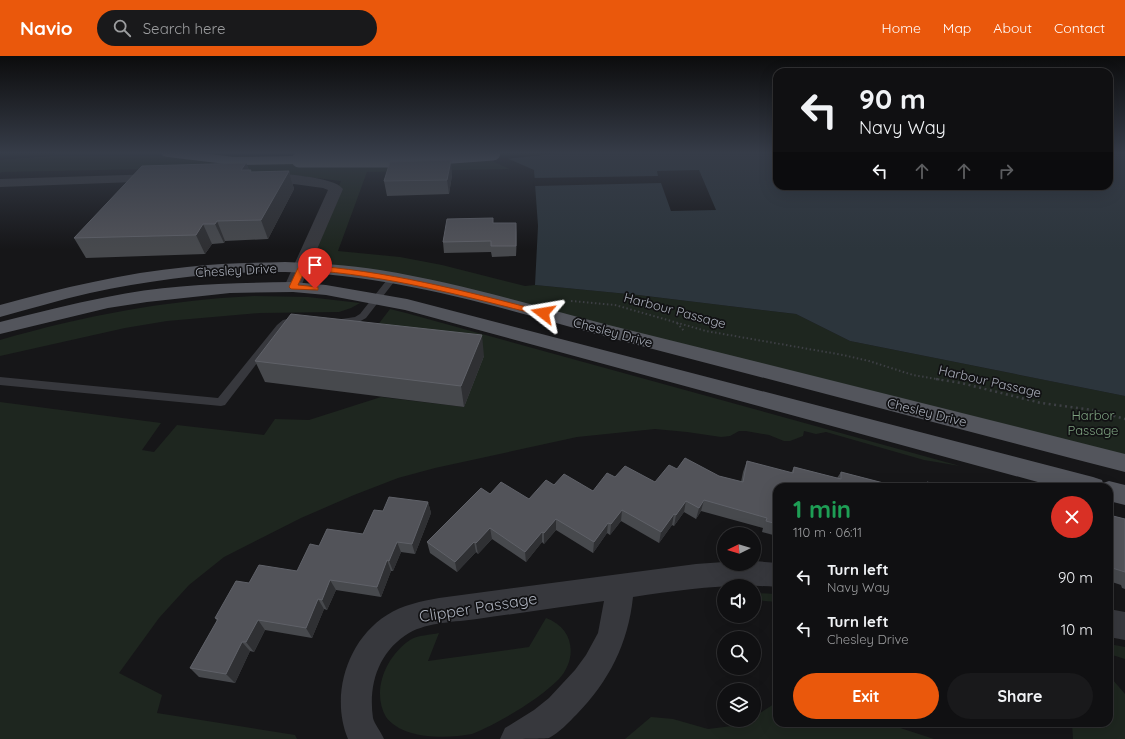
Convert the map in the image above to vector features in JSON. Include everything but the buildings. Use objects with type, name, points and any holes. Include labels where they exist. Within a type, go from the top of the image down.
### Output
[{"type":"main road","name":"Chesley Drive","points":[[0,311],[56,296],[144,277],[228,270],[302,268],[336,270],[394,278],[423,284],[1125,463]]},
{"type":"main road","name":"Chesley Drive","points":[[0,328],[108,302],[147,296],[230,288],[293,287],[326,290],[377,298],[415,307],[1079,483]]},
{"type":"main road","points":[[1113,492],[1125,495]]},
{"type":"street","points":[[293,287],[336,189],[329,185]]},
{"type":"street","name":"Clipper Passage","points":[[368,739],[360,729],[356,713],[358,679],[364,662],[374,646],[385,634],[398,624],[413,617],[439,611],[720,574],[750,573],[773,575]]},
{"type":"street","points":[[516,739],[524,736],[555,714],[583,684],[600,661],[612,634],[620,586]]},
{"type":"street","points":[[1113,624],[1125,626]]},
{"type":"lane","points":[[325,322],[348,322],[357,320],[363,316],[394,278]]},
{"type":"lane","points":[[0,381],[221,402],[284,324],[294,320],[305,320]]},
{"type":"path","name":"Harbour Passage","points":[[567,300],[615,304],[706,331],[843,355],[913,375],[961,383],[1040,403],[1093,410],[1125,419]]},
{"type":"green space","name":"Harbor Passage","points":[[339,185],[362,185],[338,251],[400,257],[442,265],[525,286],[535,285],[638,295],[796,314],[850,341],[1125,396],[1125,463],[423,284],[302,268]]},
{"type":"green space","points":[[254,296],[308,297],[360,303],[339,312],[260,313],[167,321],[125,328],[0,356],[0,340],[31,331],[126,310],[157,305]]},
{"type":"green space","points":[[390,309],[960,466],[924,460],[826,432],[816,434],[804,431],[803,436],[790,441],[784,441],[769,435],[746,431],[739,431],[730,436],[721,437],[655,429],[577,437],[435,468],[398,478],[301,518],[224,557],[189,585],[159,618],[119,673],[162,695],[157,713],[295,735],[297,739],[0,739],[0,402],[161,423],[142,450],[154,452],[177,425],[264,435],[275,419],[309,420],[381,397],[464,407],[377,326]]},
{"type":"green space","points":[[761,593],[773,594],[773,602],[761,601]]},
{"type":"green space","points":[[546,618],[563,629],[567,636],[571,653],[569,662],[559,679],[540,695],[518,710],[494,724],[472,734],[449,737],[425,736],[402,730],[386,717],[380,696],[383,675],[394,655],[401,647],[413,638],[439,633],[428,661],[529,647]]},
{"type":"green space","points":[[1113,645],[1125,647],[1125,659],[1113,655]]},
{"type":"green space","points":[[1113,680],[1125,694],[1125,739],[1073,739],[1072,727],[1113,727]]},
{"type":"green space","points":[[773,705],[773,727],[897,727],[934,739],[625,739],[651,717],[673,719],[708,729],[724,727],[761,727],[761,712]]},
{"type":"shaded area","points":[[535,185],[773,185],[773,190],[1113,190],[1113,185],[1125,185],[1125,396],[850,341],[796,314],[638,295],[535,285],[538,226]]},
{"type":"pier","points":[[534,185],[582,185],[534,186]]},
{"type":"pier","points":[[662,185],[705,185],[716,210],[671,211]]},
{"type":"route","points":[[315,289],[293,287],[302,268],[377,275],[423,284],[543,313]]}]
